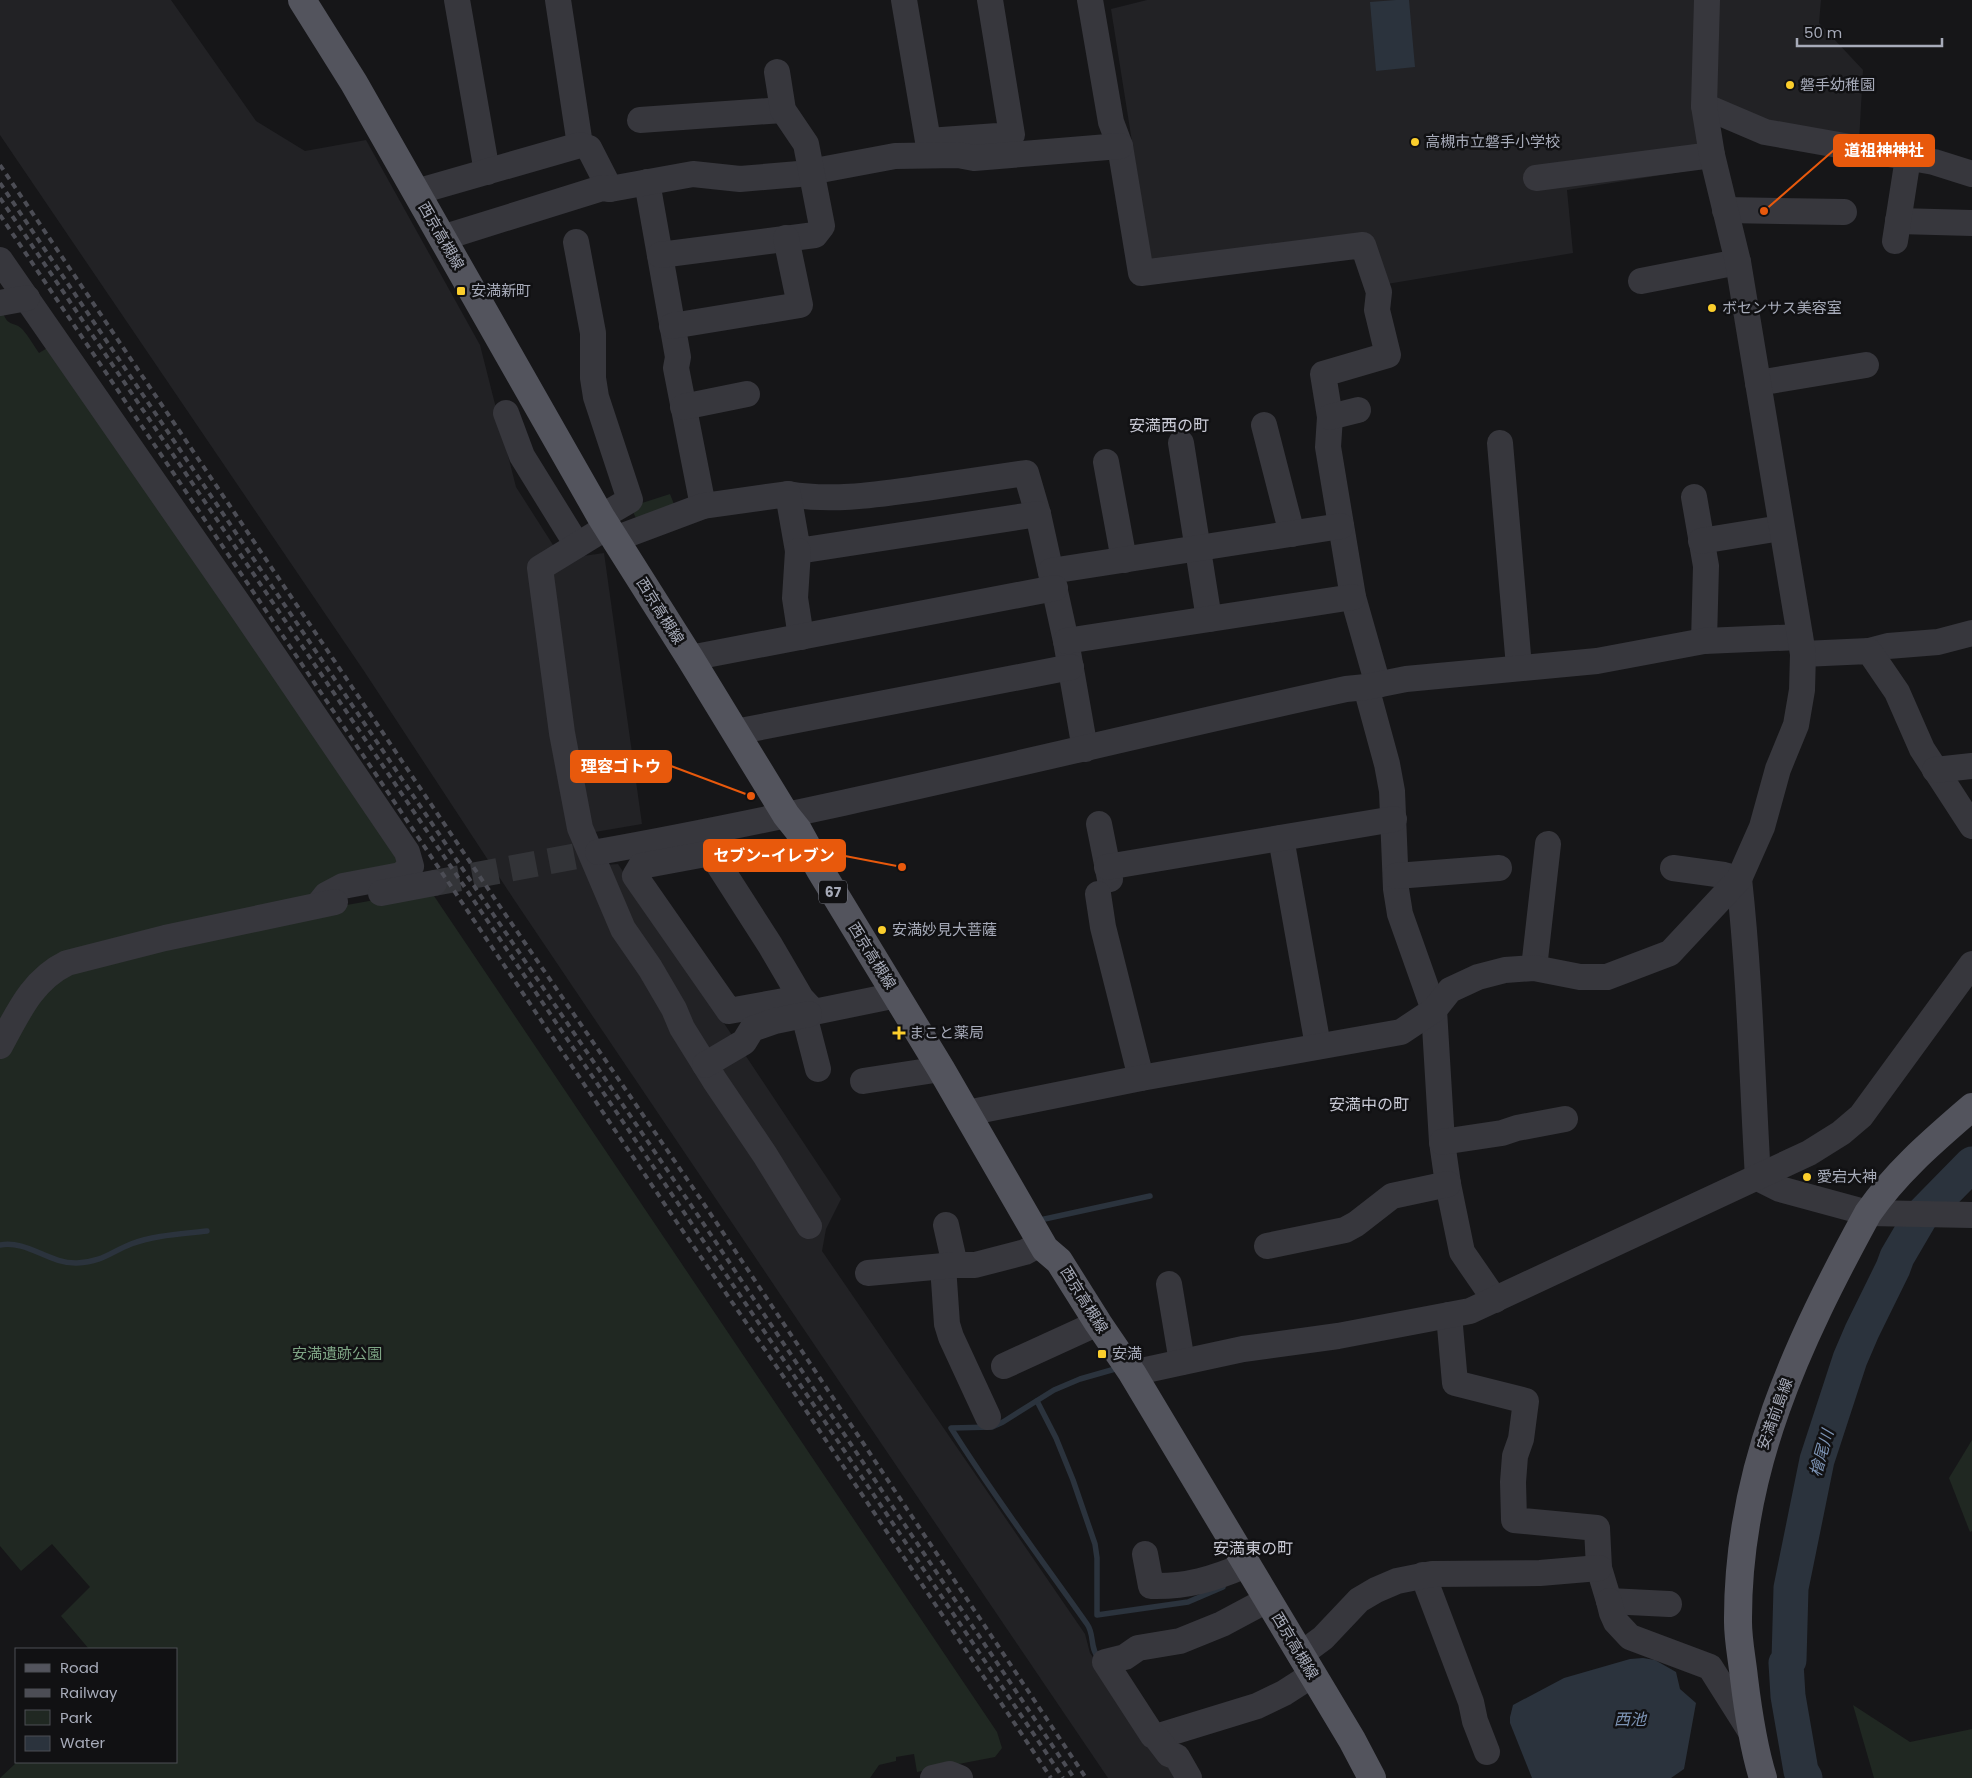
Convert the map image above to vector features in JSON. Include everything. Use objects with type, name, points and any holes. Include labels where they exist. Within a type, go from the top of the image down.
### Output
[{"type":"main road","name":"西京高槻線","points":[[302,0],[354,83],[608,528],[786,815],[798,830],[842,908],[897,995],[1042,1243],[1059,1261],[1132,1372],[1352,1740],[1372,1778]]},
{"type":"main road","name":"安満前島線","points":[[1763,1778],[1752,1735],[1738,1624],[1743,1544],[1750,1493],[1772,1417],[1805,1335],[1877,1214],[1880,1196],[1910,1161],[1972,1107]]},
{"type":"street","points":[[457,0],[487,172]]},
{"type":"street","points":[[558,0],[580,145]]},
{"type":"street","points":[[904,0],[928,141],[1012,135],[990,0]]},
{"type":"street","points":[[1090,0],[1111,122],[1120,146],[1141,273],[1363,245],[1378,292],[1376,310],[1388,355],[1323,374],[1330,417],[1328,447],[1353,597],[1392,791],[1396,876],[1400,914],[1434,1010],[1442,1142],[1448,1184],[1462,1252],[1495,1300]]},
{"type":"street","points":[[972,1112],[1141,1078],[1401,1032],[1434,1010],[1450,990],[1478,977],[1505,970],[1534,968],[1580,977],[1607,977],[1670,953],[1739,879],[1762,827],[1778,768],[1796,725],[1802,690],[1801,646],[1738,262],[1712,155],[1704,106],[1707,0]]},
{"type":"street","points":[[660,255],[814,234],[822,226],[806,144],[784,110],[778,72]]},
{"type":"street","points":[[1704,106],[1765,132],[1934,162],[1972,174]]},
{"type":"street","points":[[640,120],[784,110]]},
{"type":"street","points":[[416,192],[580,145],[590,148],[610,189]]},
{"type":"street","points":[[442,238],[602,188],[610,189],[692,174],[740,179],[812,173],[894,156],[958,155],[974,158],[1120,146]]},
{"type":"street","points":[[1536,178],[1712,155]]},
{"type":"street","points":[[1908,158],[1897,231],[1972,222]]},
{"type":"street","points":[[647,182],[678,357],[676,368],[703,506]]},
{"type":"street","points":[[1726,210],[1844,212]]},
{"type":"street","points":[[672,326],[800,305],[786,238]]},
{"type":"street","points":[[576,242],[593,333],[592,378],[596,397],[613,414],[630,500],[608,528]]},
{"type":"street","points":[[0,260],[408,852],[411,866],[401,875],[343,886],[326,895],[318,905]]},
{"type":"street","points":[[1641,281],[1738,262]]},
{"type":"street","points":[[0,304],[27,298]]},
{"type":"street","points":[[1758,383],[1866,365]]},
{"type":"street","points":[[683,407],[747,394]]},
{"type":"street","points":[[1330,417],[1358,410]]},
{"type":"street","points":[[506,413],[522,456],[577,545]]},
{"type":"street","points":[[1264,425],[1292,534]]},
{"type":"street","points":[[1181,443],[1209,619]]},
{"type":"street","points":[[1500,443],[1519,667]]},
{"type":"street","points":[[1106,462],[1124,560]]},
{"type":"street","points":[[809,1226],[765,1154],[705,1065],[682,1028],[674,1009],[650,968],[623,929],[580,828],[562,733],[540,568],[608,528],[703,506],[788,494],[809,497],[883,493],[1026,473],[1038,514],[1053,579],[1085,749]]},
{"type":"street","points":[[788,494],[798,552],[795,598],[801,637]]},
{"type":"street","points":[[1694,497],[1706,566],[1704,641]]},
{"type":"street","points":[[798,552],[1038,514]]},
{"type":"street","points":[[690,658],[801,637],[1053,579],[1124,560],[1341,526]]},
{"type":"street","points":[[1701,541],[1781,528]]},
{"type":"street","points":[[1066,642],[1353,597]]},
{"type":"street","points":[[598,852],[786,815],[1085,749],[1346,688],[1372,686],[1406,679],[1597,661],[1704,641],[1869,651],[1888,646],[1938,642],[1972,633]]},
{"type":"street","points":[[1869,651],[1897,692],[1922,749],[1972,826]]},
{"type":"street","points":[[735,732],[1071,667]]},
{"type":"street","points":[[1935,770],[1972,766]]},
{"type":"street","points":[[1105,880],[1281,838],[1394,819]]},
{"type":"street","points":[[1099,824],[1105,880],[1103,927],[1141,1078]]},
{"type":"street","points":[[1281,838],[1318,1046]]},
{"type":"street","points":[[1534,968],[1548,844]]},
{"type":"street","points":[[818,1069],[806,1009],[770,945],[711,853],[641,866],[635,876],[729,1011],[806,1009],[897,995]]},
{"type":"street","points":[[1396,876],[1499,868]]},
{"type":"street","points":[[1673,868],[1724,874],[1739,879]]},
{"type":"street","points":[[1739,879],[1745,931],[1753,1050],[1758,1178]]},
{"type":"street","points":[[0,1046],[26,999],[39,982],[54,969],[67,963],[165,938],[318,905],[434,883]]},
{"type":"street","points":[[1132,1372],[1243,1349],[1338,1336],[1470,1311],[1548,1273],[1758,1178],[1809,1153],[1841,1133],[1861,1116],[1972,964]]},
{"type":"street","points":[[705,1065],[744,1042],[752,1029],[806,1009]]},
{"type":"street","points":[[863,1081],[941,1069]]},
{"type":"street","points":[[1442,1142],[1502,1133],[1517,1128],[1565,1120]]},
{"type":"street","points":[[1758,1178],[1780,1189],[1877,1214],[1971,1216]]},
{"type":"street","points":[[1267,1246],[1345,1230],[1356,1224],[1392,1196],[1448,1184]]},
{"type":"street","points":[[946,1225],[949,1266],[947,1324],[951,1337],[988,1417]]},
{"type":"street","points":[[881,1265],[975,1265],[1025,1252],[1042,1243]]},
{"type":"street","points":[[1168,1284],[1182,1362]]},
{"type":"street","points":[[1449,1316],[1455,1383],[1526,1401],[1521,1439],[1515,1456],[1514,1520],[1597,1528],[1599,1568],[1616,1622],[1630,1637],[1710,1667],[1752,1735]]},
{"type":"street","points":[[1004,1366],[1098,1323]]},
{"type":"street","points":[[1145,1554],[1151,1586],[1188,1585],[1214,1578],[1246,1565]]},
{"type":"street","points":[[1156,1737],[1257,1706],[1284,1693],[1324,1638],[1359,1600],[1397,1581],[1423,1575],[1540,1572],[1599,1568]]},
{"type":"street","points":[[1423,1575],[1467,1713],[1486,1752]]},
{"type":"street","points":[[1189,1778],[1177,1757],[1169,1754],[1156,1737],[1153,1736],[1105,1662],[1125,1657],[1138,1648],[1180,1640],[1222,1624],[1267,1600]]},
{"type":"street","points":[[1609,1602],[1669,1604]]},
{"type":"street","points":[[933,1778],[950,1774],[960,1778]]},
{"type":"shaded area","points":[[0,0],[171,0],[256,121],[305,151],[366,140],[480,345],[516,487],[562,559],[604,553],[642,824],[595,832],[606,865],[618,864],[841,1199],[826,1229],[822,1251],[1085,1634],[1090,1653],[1164,1759],[1184,1778],[1108,1778],[515,901],[364,671],[0,135]]},
{"type":"shaded area","name":"高槻市立磐手小学校","points":[[1147,0],[1696,0],[1700,169],[1567,190],[1573,253],[1387,284],[1368,235],[1151,262],[1111,9]]},
{"type":"shaded area","name":"磐手幼稚園","points":[[1719,0],[1821,0],[1819,23],[1863,70],[1859,142],[1775,127],[1716,99]]},
{"type":"green space","points":[[2,309],[8,322],[23,330],[39,353],[54,344],[401,865],[308,898],[72,953],[0,1030],[0,310]]},
{"type":"green space","points":[[670,494],[675,507],[638,522],[632,510],[642,503]]},
{"type":"green space","name":"安満遺跡公園","points":[[430,890],[997,1732],[1002,1748],[995,1757],[917,1772],[914,1754],[896,1757],[896,1761],[879,1765],[870,1778],[0,1778],[16,1763],[178,1763],[178,1648],[88,1648],[61,1616],[90,1587],[52,1544],[21,1571],[0,1546],[0,1057],[53,979],[308,912]]},
{"type":"green space","points":[[1972,1440],[1972,1531],[1970,1532],[1949,1478]]},
{"type":"green space","points":[[1853,1705],[1910,1742],[1972,1729],[1972,1778],[1874,1778]]},
{"type":"water","points":[[1409,0],[1415,67],[1376,71],[1370,2]]},
{"type":"water","name":"西池","points":[[1643,1658],[1655,1660],[1676,1672],[1680,1689],[1696,1703],[1684,1769],[1671,1778],[1532,1778],[1510,1723],[1513,1705],[1564,1678],[1630,1659]]},
{"type":"waterway","name":"檜尾川","points":[[1805,1778],[1801,1771],[1788,1696],[1786,1663],[1789,1660],[1791,1588],[1817,1460],[1850,1359],[1897,1257],[1921,1216],[1972,1164]]},
{"type":"waterway","points":[[1040,1220],[1150,1196]]},
{"type":"waterway","points":[[0,1245],[20,1246],[57,1260],[77,1263],[100,1259],[131,1244],[150,1239],[207,1231]]},
{"type":"waterway","points":[[1099,1659],[1094,1650],[1091,1632],[1087,1624],[1000,1502],[951,1428],[992,1427],[1054,1390],[1080,1379],[1115,1369]]},
{"type":"waterway","points":[[1037,1401],[1056,1438],[1095,1544],[1097,1558],[1097,1615],[1188,1602],[1223,1587]]},
{"type":"tunnel","points":[[434,883],[598,852]]},
{"type":"railway","points":[[0,165],[501,908],[702,1201],[1086,1778]]},
{"type":"railway","points":[[0,183],[693,1208],[1074,1778]]},
{"type":"railway","points":[[0,198],[787,1365],[1063,1778]]},
{"type":"railway","points":[[0,215],[676,1221],[781,1373],[1051,1778]]},
{"type":"place","name":"磐手幼稚園","points":[[1790,85]]},
{"type":"place","name":"高槻市立磐手小学校","points":[[1415,142]]},
{"type":"place","name":"道祖神神社","points":[[1764,211]]},
{"type":"place","name":"安満新町","points":[[461,291]]},
{"type":"place","name":"ボセンサス美容室","points":[[1712,308]]},
{"type":"place","name":"理容ゴトウ","points":[[751,796]]},
{"type":"place","name":"セブン-イレブン","points":[[902,867]]},
{"type":"place","name":"安満妙見大菩薩","points":[[882,930]]},
{"type":"place","name":"まこと薬局","points":[[899,1033]]},
{"type":"place","name":"愛宕大神","points":[[1807,1177]]},
{"type":"place","name":"安満","points":[[1102,1354]]},
{"type":"district","name":"安満西の町","points":[[1169,425]]},
{"type":"district","name":"安満中の町","points":[[1369,1104]]},
{"type":"district","name":"安満東の町","points":[[1253,1548]]}]
